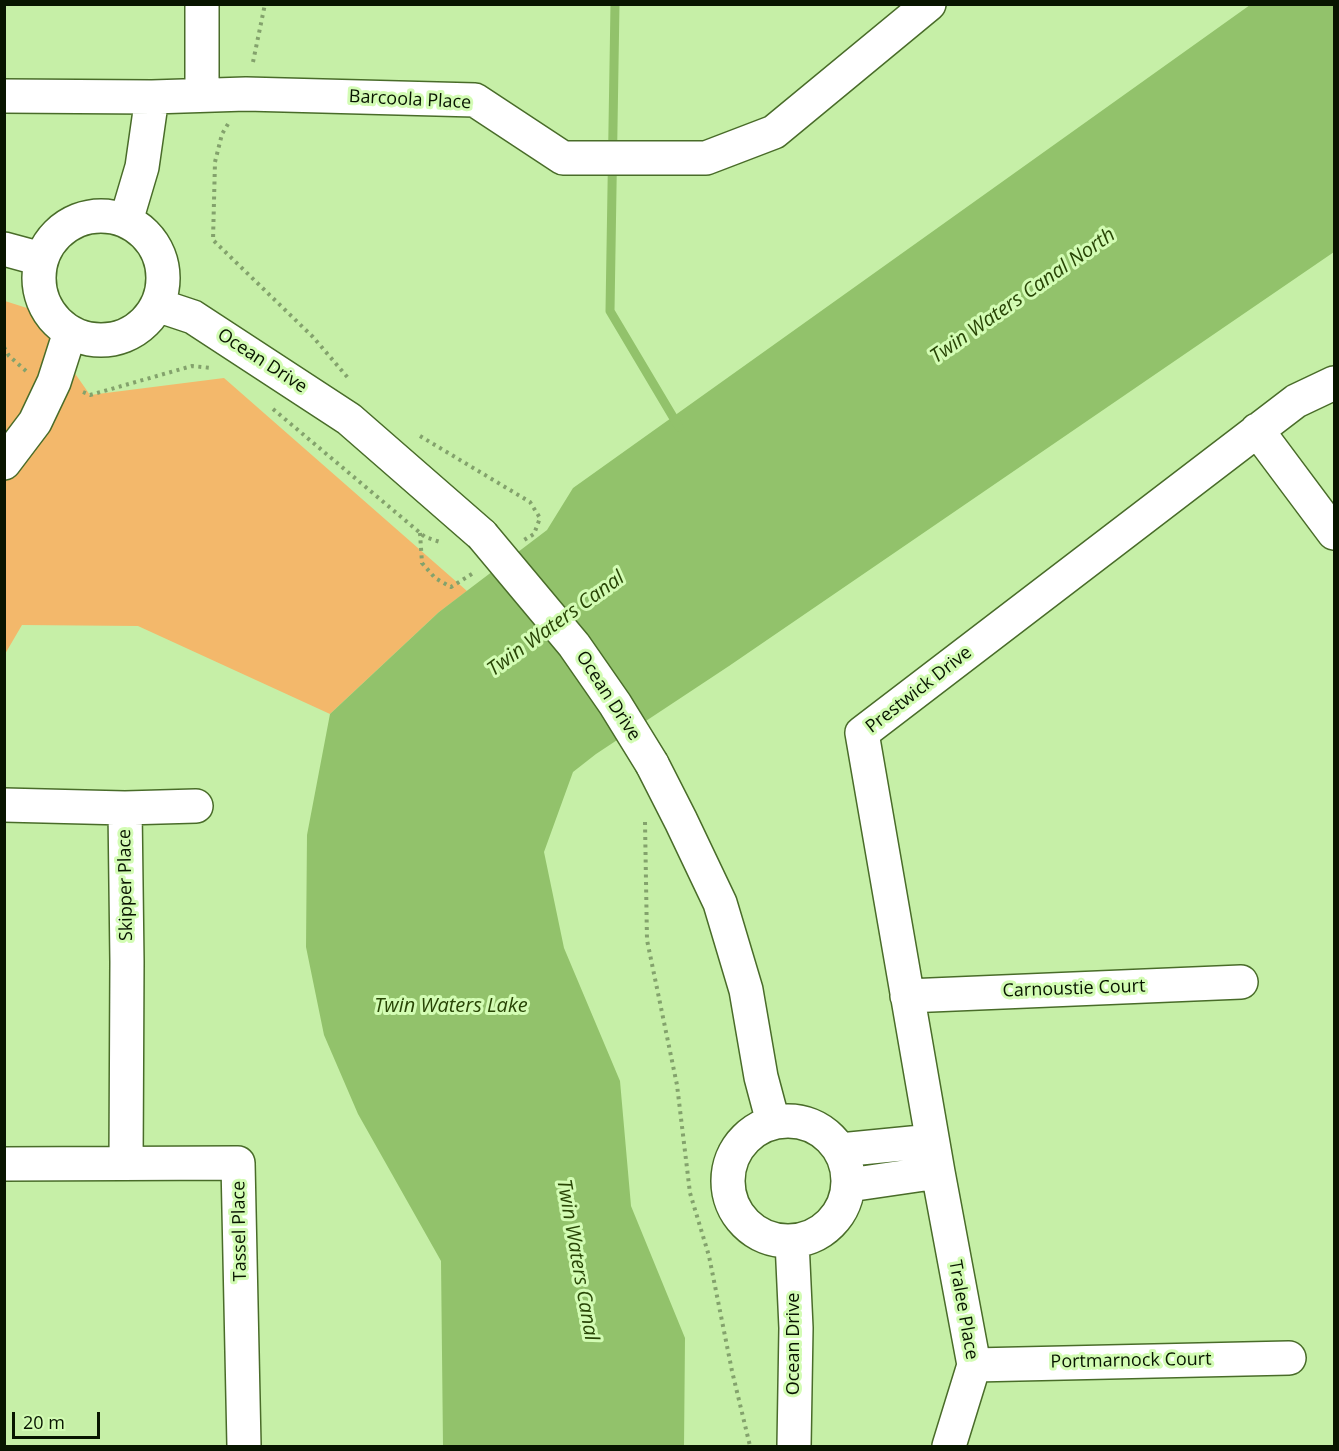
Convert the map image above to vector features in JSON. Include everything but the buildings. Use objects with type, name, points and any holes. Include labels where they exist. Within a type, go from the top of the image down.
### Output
[{"type":"street","points":[[201,4],[202,95]]},
{"type":"street","name":"Barcoola Place","points":[[4,96],[152,97],[246,94],[475,100],[563,158],[706,158],[774,132],[929,4]]},
{"type":"street","points":[[126,221],[142,167],[152,97]]},
{"type":"street","points":[[106,215],[126,221],[143,231],[156,247],[163,266],[163,286],[157,305],[146,321],[129,333],[110,339],[89,339],[70,332],[54,319],[43,300],[38,280],[41,259],[51,240],[66,226],[85,217],[106,215]]},
{"type":"street","points":[[4,249],[41,259]]},
{"type":"street","name":"Ocean Drive","points":[[157,305],[193,317],[349,419],[482,535],[574,645],[615,704],[652,764],[720,903],[746,990],[761,1077],[773,1122]]},
{"type":"street","points":[[4,463],[35,422],[54,382],[70,332]]},
{"type":"street","name":"Prestwick Drive","points":[[935,1157],[862,733],[1296,400],[1335,383]]},
{"type":"street","points":[[1257,430],[1335,533]]},
{"type":"street","name":"Skipper Place","points":[[4,805],[125,808],[196,806]]},
{"type":"street","name":"Skipper Place","points":[[125,808],[126,1162]]},
{"type":"street","name":"Carnoustie Court","points":[[907,996],[1241,982]]},
{"type":"street","points":[[792,1120],[811,1125],[828,1135],[840,1150],[847,1166],[849,1185],[840,1212],[831,1224],[820,1233],[807,1239],[772,1240],[754,1232],[740,1218],[730,1200],[727,1181],[730,1161],[740,1144],[754,1131],[773,1122],[792,1120]]},
{"type":"street","points":[[840,1150],[935,1157]]},
{"type":"street","points":[[849,1185],[935,1157]]},
{"type":"street","name":"Tralee Place","points":[[935,1157],[974,1365],[949,1446]]},
{"type":"street","name":"Tassel Place","points":[[4,1164],[238,1162],[244,1446]]},
{"type":"street","name":"Ocean Drive","points":[[792,1241],[796,1328],[794,1446]]},
{"type":"street","name":"Portmarnock Court","points":[[974,1365],[1289,1358]]},
{"type":"path","points":[[265,4],[246,94],[222,134],[215,162],[213,240],[313,337],[354,385]]},
{"type":"path","points":[[4,347],[9,356],[29,374],[90,395],[192,366],[212,368],[221,373]]},
{"type":"path","points":[[266,404],[425,537],[446,544]]},
{"type":"path","points":[[415,434],[530,502],[540,518],[534,534],[515,546]]},
{"type":"path","points":[[420,533],[422,563],[435,578],[451,587],[477,572]]},
{"type":"path","points":[[645,814],[646,940],[677,1085],[690,1193],[709,1256],[750,1446]]},
{"type":"shaded area","points":[[5,301],[30,309],[90,395],[224,378],[467,591],[439,612],[330,714],[138,626],[22,625],[5,654]]},
{"type":"water","name":"Twin Waters Lake","points":[[1250,5],[1334,5],[1334,252],[729,666],[596,754],[573,772],[544,852],[564,948],[620,1081],[631,1206],[685,1338],[684,1446],[443,1446],[441,1261],[358,1114],[324,1035],[306,947],[307,835],[330,714],[439,612],[547,530],[573,488]]},
{"type":"waterway","points":[[615,4],[610,311],[679,427]]},
{"type":"water label","name":"Twin Waters Canal North","points":[[1023,296]]},
{"type":"water label","name":"Twin Waters Canal","points":[[556,624]]},
{"type":"water label","name":"Twin Waters Canal","points":[[577,1260]]}]
